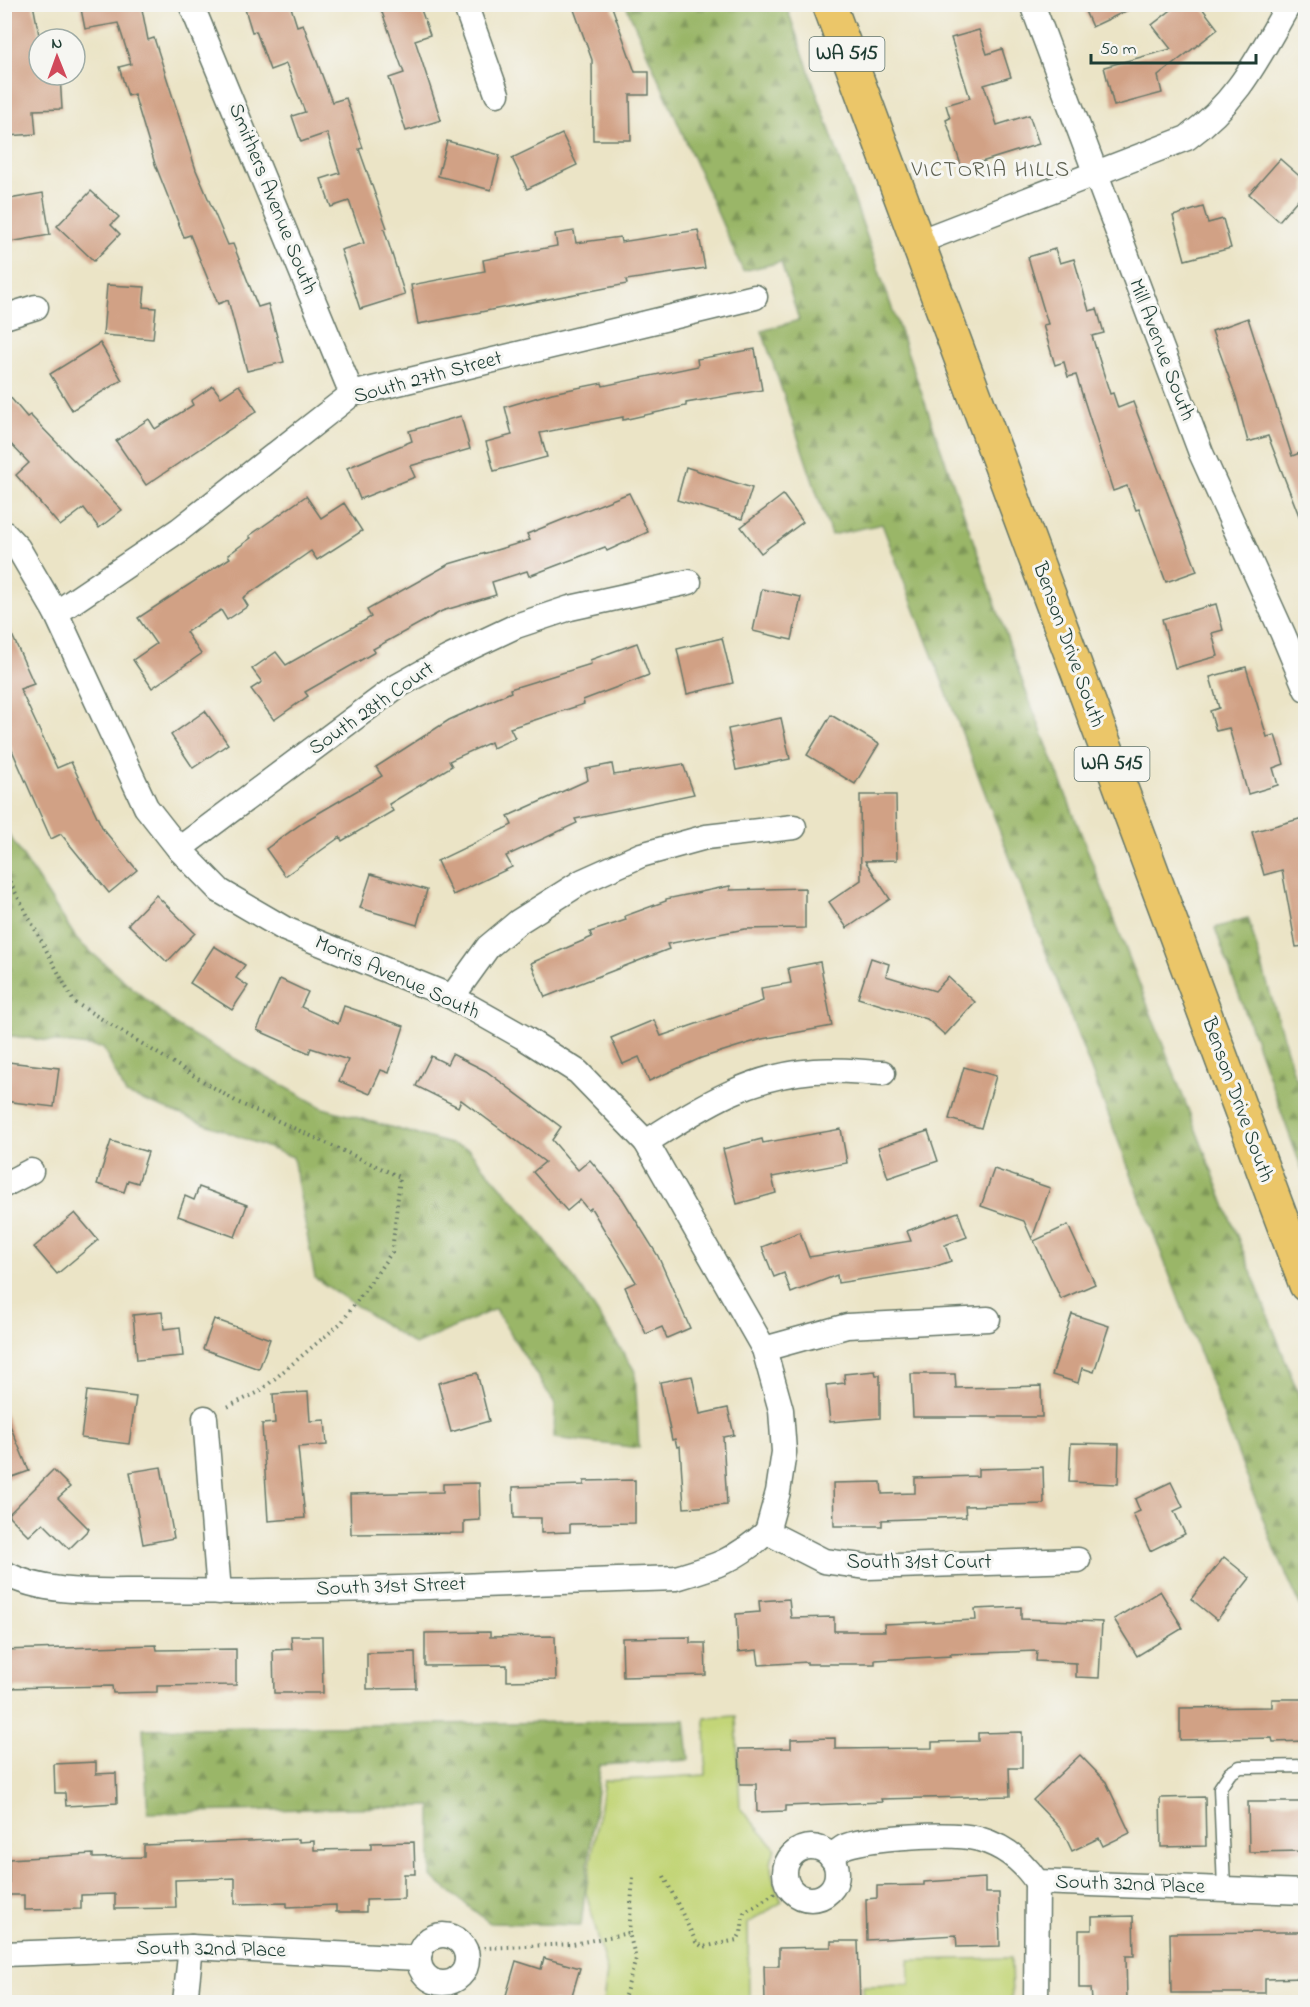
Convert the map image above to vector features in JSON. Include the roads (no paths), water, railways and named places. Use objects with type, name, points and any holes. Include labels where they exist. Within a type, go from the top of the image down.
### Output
[{"type":"main road","name":"Benson Drive South","points":[[829,4],[1305,1285]]},
{"type":"street","name":"Smithers Avenue South","points":[[191,4],[352,394]]},
{"type":"street","points":[[465,4],[497,94]]},
{"type":"street","name":"Mill Avenue South","points":[[1032,4],[1093,173],[1201,453],[1283,634],[1305,689]]},
{"type":"street","points":[[918,242],[1187,138],[1213,118],[1241,87],[1289,4]]},
{"type":"street","name":"South 27th Street","points":[[57,613],[179,530],[352,394],[755,297]]},
{"type":"street","points":[[4,317],[36,307]]},
{"type":"street","name":"Morris Avenue South","points":[[4,533],[18,548],[57,613],[146,807],[179,849],[220,891],[285,928],[452,997],[578,1072],[645,1142],[764,1349],[781,1410],[784,1452],[778,1492],[766,1532]]},
{"type":"street","name":"South 28th Court","points":[[179,849],[396,687],[448,658],[516,626],[559,612],[689,582]]},
{"type":"street","points":[[452,997],[488,947],[518,922],[583,881],[641,855],[706,837],[794,828]]},
{"type":"street","points":[[645,1142],[718,1097],[758,1081],[814,1070],[883,1073]]},
{"type":"street","points":[[4,1185],[31,1171]]},
{"type":"street","points":[[764,1349],[847,1326],[988,1319]]},
{"type":"street","points":[[205,1418],[219,1592]]},
{"type":"street","name":"South 31st Court","points":[[766,1532],[824,1561],[868,1568],[1078,1560]]},
{"type":"street","name":"South 31st Street","points":[[4,1573],[21,1582],[65,1589],[219,1592],[676,1578],[718,1566],[741,1555],[766,1532]]},
{"type":"street","name":"South 32nd Place","points":[[831,1857],[843,1847],[863,1841],[931,1837],[978,1839],[1004,1850],[1025,1863],[1037,1881],[1305,1892]]},
{"type":"street","points":[[817,1848],[831,1857],[836,1864],[836,1882],[825,1896],[808,1900],[792,1892],[787,1885],[784,1868],[788,1860],[800,1849],[817,1848]]},
{"type":"street","points":[[1036,2002],[1037,1881]]},
{"type":"street","points":[[439,1935],[455,1938],[466,1951],[467,1959],[462,1974],[450,1983],[434,1982],[427,1978],[422,1973],[418,1958],[424,1943],[439,1935]]},
{"type":"street","points":[[185,2002],[191,1947]]},
{"type":"street","name":"South 32nd Place","points":[[4,1953],[191,1947],[418,1958]]},
{"type":"lane","points":[[1224,1889],[1220,1788],[1230,1773],[1240,1767],[1305,1766]]},
{"type":"district","name":"VICTORIA HILLS","points":[[991,171]]}]
